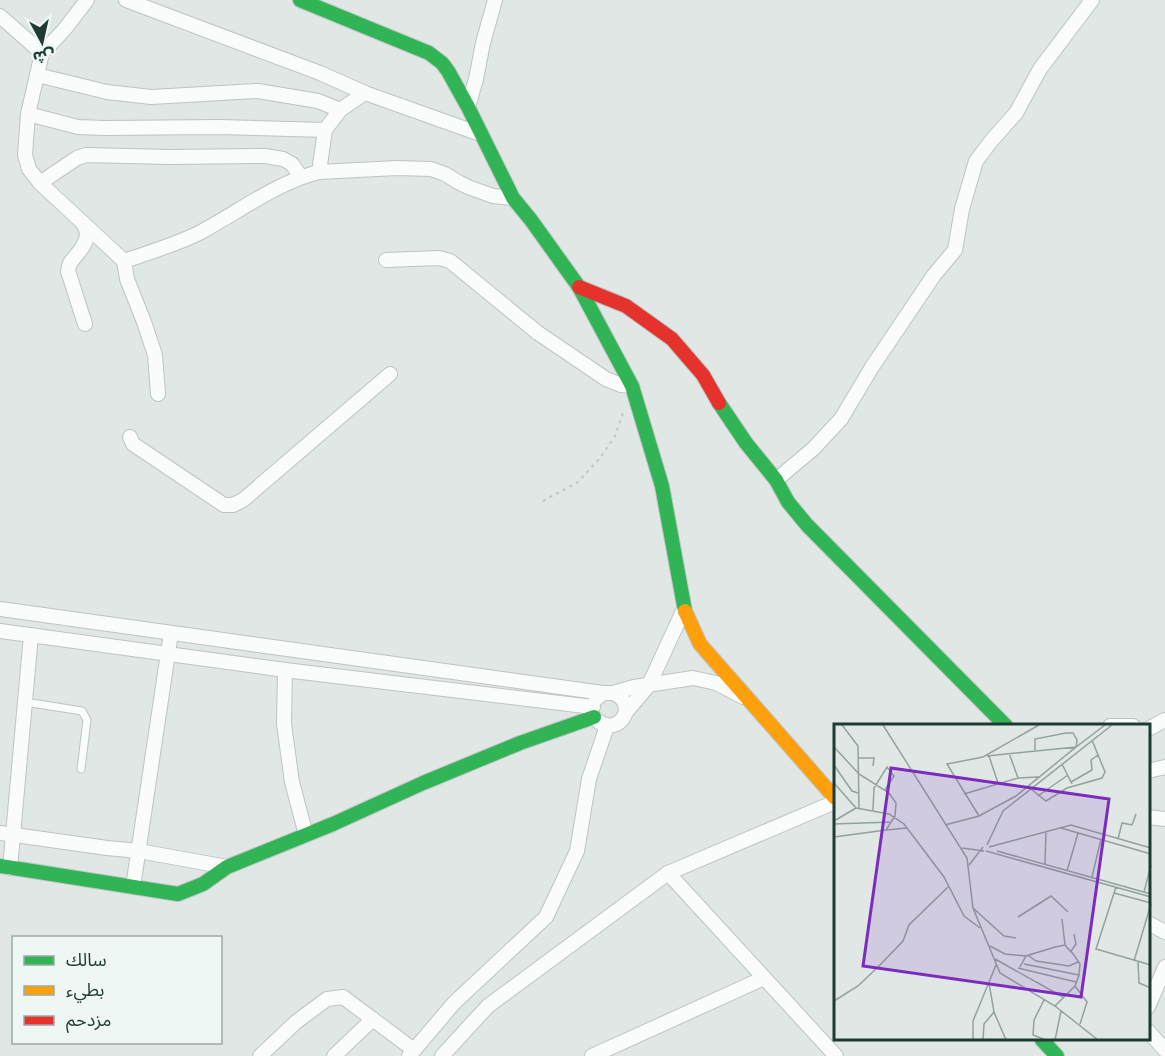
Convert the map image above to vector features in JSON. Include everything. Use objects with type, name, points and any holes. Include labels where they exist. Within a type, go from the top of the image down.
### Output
[{"type":"street","points":[[87,0],[64,30],[42,53],[28,114],[25,155],[29,169],[40,183],[124,261],[127,279],[155,355],[158,394]]},
{"type":"street","points":[[126,0],[320,73],[365,93],[480,134]]},
{"type":"street","points":[[300,0],[429,53],[448,71],[513,198],[579,287],[632,386],[662,486],[684,609],[700,644],[834,799]]},
{"type":"street","points":[[776,480],[813,449],[841,419],[872,367],[934,275],[955,250],[962,209],[976,161],[1016,113],[1040,69],[1092,0]]},
{"type":"street","points":[[468,107],[493,2]]},
{"type":"street","points":[[0,16],[42,53]]},
{"type":"street","points":[[37,75],[107,92],[151,97],[258,91],[318,101],[340,110]]},
{"type":"street","points":[[319,172],[325,130],[340,110],[365,93]]},
{"type":"street","points":[[28,114],[78,127],[96,128],[219,127],[325,130]]},
{"type":"street","points":[[40,183],[77,158],[86,155],[265,156],[283,159],[292,164],[301,177]]},
{"type":"street","points":[[124,261],[174,244],[200,232],[251,201],[301,177],[319,172],[397,168],[431,169],[493,196],[513,198]]},
{"type":"street","points":[[83,223],[87,232],[86,240],[70,263],[68,271],[85,324]]},
{"type":"street","points":[[386,260],[439,258],[450,261],[538,333],[606,379],[621,385],[632,386]]},
{"type":"street","points":[[579,287],[626,306],[672,339],[703,375],[746,442],[807,525],[1004,724]]},
{"type":"street","points":[[130,437],[133,444],[224,505],[233,504],[243,500],[390,374]]},
{"type":"street","points":[[0,609],[608,693],[618,695],[625,702],[626,712]]},
{"type":"street","points":[[684,609],[649,685],[621,721],[612,726],[602,724],[594,712],[594,701],[608,693],[634,687],[649,685],[693,678],[716,683],[747,699]]},
{"type":"street","points":[[0,631],[594,712]]},
{"type":"street","points":[[133,887],[171,633]]},
{"type":"street","points":[[31,635],[25,702],[6,834],[5,867],[178,894],[203,884],[226,867],[594,712]]},
{"type":"street","points":[[285,670],[284,724],[292,782],[306,835]]},
{"type":"street","points":[[1150,728],[1165,720]]},
{"type":"street","points":[[260,1056],[296,1022],[327,999],[343,997],[374,1019],[411,1053],[454,1003],[546,917],[578,851],[590,779],[607,726]]},
{"type":"street","points":[[1150,771],[1165,767]]},
{"type":"street","points":[[442,1056],[488,1006],[668,873],[834,800]]},
{"type":"street","points":[[1150,817],[1165,819]]},
{"type":"street","points":[[6,834],[139,851],[226,867]]},
{"type":"street","points":[[668,873],[836,1056]]},
{"type":"street","points":[[1150,924],[1165,932]]},
{"type":"street","points":[[1150,1004],[1165,967]]},
{"type":"street","points":[[592,1056],[764,978]]},
{"type":"street","points":[[334,1056],[374,1019]]},
{"type":"street","points":[[1150,1032],[1165,1050]]},
{"type":"street","points":[[1043,1041],[1057,1056]]},
{"type":"lane","points":[[25,702],[82,711],[87,720],[81,769]]},
{"type":"path","points":[[543,501],[578,482],[600,458],[615,436],[624,408]]},
{"type":"traffic: fast","points":[[300,0],[429,53],[448,71],[513,198],[579,287],[632,386],[662,486],[685,611]]},
{"type":"traffic: fast","points":[[719,403],[746,443],[776,480],[788,502],[807,525],[1004,724]]},
{"type":"traffic: fast","points":[[0,866],[178,894],[203,884],[227,867],[333,824],[423,783],[520,743],[594,717]]},
{"type":"traffic: fast","points":[[1043,1041],[1057,1056]]},
{"type":"traffic: slow","points":[[685,611],[700,644],[834,797]]},
{"type":"traffic: jam","points":[[579,287],[626,306],[672,339],[703,375],[719,403]]}]
